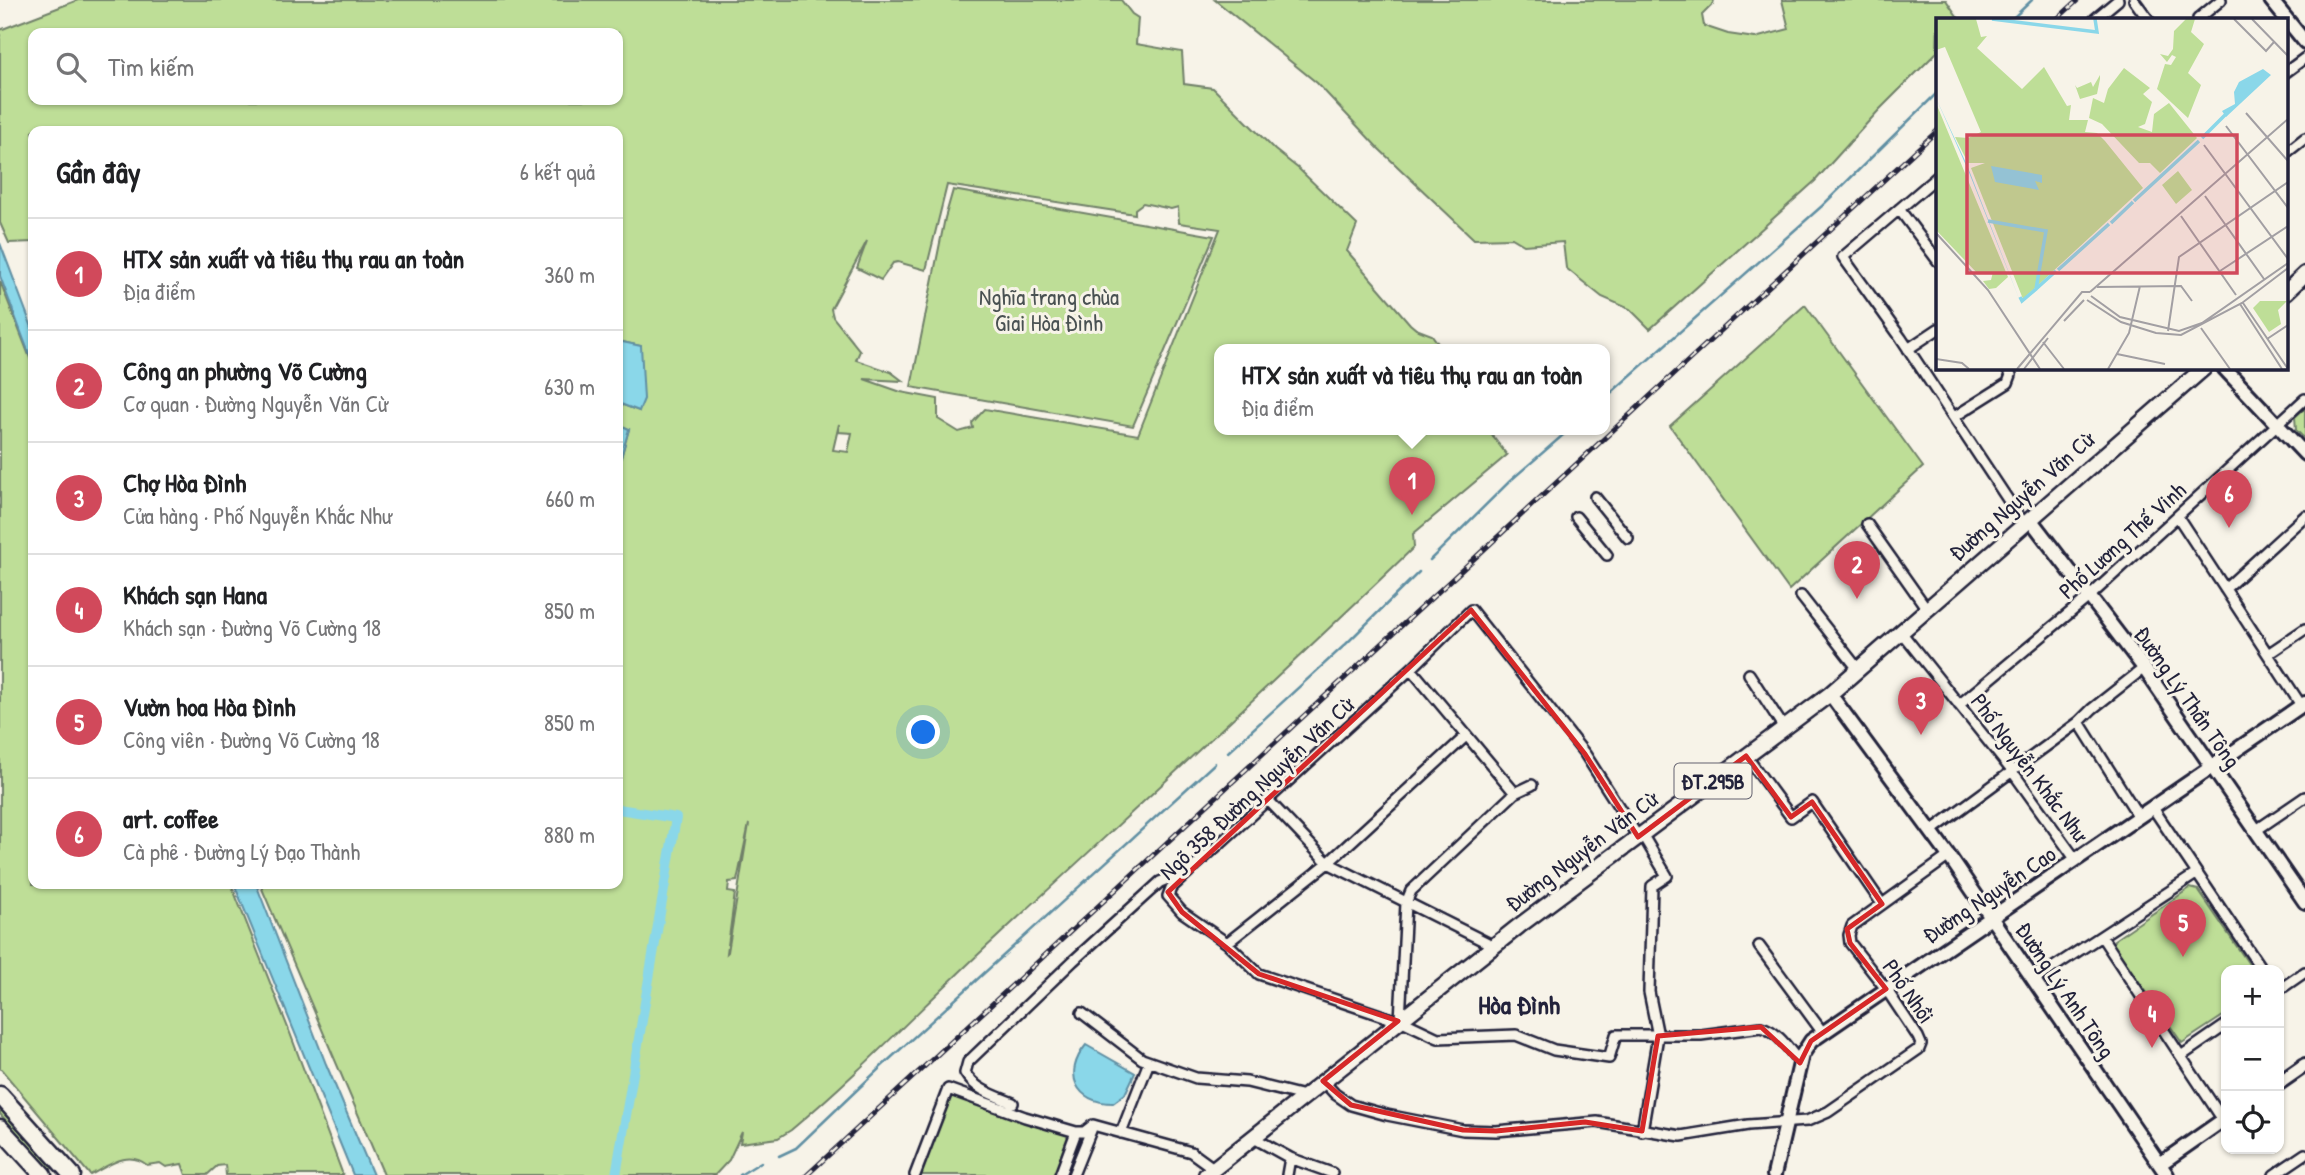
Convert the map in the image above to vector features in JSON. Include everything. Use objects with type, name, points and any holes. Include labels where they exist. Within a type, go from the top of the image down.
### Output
[{"type":"highway","points":[[0,1095],[72,1175]]},
{"type":"highway","points":[[0,1128],[43,1175]]},
{"type":"main road","points":[[2288,290],[2305,274]]},
{"type":"main road","name":"Đường Nguyễn Văn Cừ","points":[[1209,1171],[1494,946],[1829,694],[2203,369]]},
{"type":"street","points":[[2096,18],[2118,0]]},
{"type":"street","points":[[2134,0],[2147,18]]},
{"type":"street","points":[[2200,18],[2221,0]]},
{"type":"street","points":[[2270,0],[2285,18]]},
{"type":"street","points":[[2288,22],[2305,42]]},
{"type":"street","points":[[2288,71],[2305,58]]},
{"type":"street","points":[[2288,151],[2305,138]]},
{"type":"street","points":[[1936,177],[1899,209],[1936,254]]},
{"type":"street","name":"Đường Lý Thần Tông","points":[[1899,209],[1843,257],[1954,417],[1992,479],[2090,596],[2144,668],[2305,902]]},
{"type":"street","points":[[1908,349],[1936,330]]},
{"type":"street","points":[[1954,417],[2008,383],[2011,375],[2008,369]]},
{"type":"street","points":[[2225,369],[2305,454]]},
{"type":"street","name":"Phố Lương Thế Vinh","points":[[1959,705],[2090,596],[2305,399]]},
{"type":"street","points":[[1595,498],[1628,538]]},
{"type":"street","points":[[2225,589],[2305,516]]},
{"type":"street","points":[[1576,517],[1606,555]]},
{"type":"street","points":[[2178,517],[2303,704]]},
{"type":"street","points":[[1867,524],[1927,609]]},
{"type":"street","points":[[1801,596],[1858,669]]},
{"type":"street","name":"Ngõ 358 Đường Nguyễn Văn Cừ","points":[[1640,835],[1585,754],[1471,610],[1269,801],[1171,888],[1168,898],[1182,912],[1227,943],[1259,974],[1399,1021],[1438,1038],[1516,1035],[1554,1050],[1609,1058],[1616,1035],[1658,1036]]},
{"type":"street","points":[[2268,654],[2305,629]]},
{"type":"street","name":"Phố Nguyễn Khắc Như","points":[[1900,632],[2012,771],[2076,860]]},
{"type":"street","points":[[1931,831],[2079,722],[2144,668]]},
{"type":"street","points":[[1411,669],[1515,793]]},
{"type":"street","points":[[1749,674],[1784,728]]},
{"type":"street","name":"Đường Lý Anh Tông","points":[[1829,694],[1949,856],[2163,1170]]},
{"type":"street","name":"Đường Nguyễn Cao","points":[[1774,1175],[1802,1055],[1811,1041],[2303,704]]},
{"type":"street","points":[[2079,722],[2139,817]]},
{"type":"street","points":[[1227,943],[1328,863],[1466,736]]},
{"type":"street","points":[[1746,756],[1791,817],[1812,802],[1882,904]]},
{"type":"street","points":[[1399,1021],[1406,903],[1411,891],[1515,793],[1532,785]]},
{"type":"street","points":[[2255,831],[2305,797]]},
{"type":"street","points":[[1269,801],[1328,863],[1494,946]]},
{"type":"street","points":[[2153,808],[2259,965]]},
{"type":"street","points":[[1640,835],[1667,876],[1654,883],[1651,898],[1649,992],[1658,1036],[1642,1131]]},
{"type":"street","name":"Phố Nhồi","points":[[1786,1122],[1807,1121],[1828,1112],[1917,1052],[1921,1044],[1918,1037],[1886,989],[1850,943],[1849,935],[1852,926],[1949,856]]},
{"type":"street","points":[[1013,1103],[980,1089],[972,1082],[965,1073],[968,1062],[1160,882],[1193,868]]},
{"type":"street","points":[[2034,980],[2196,874]]},
{"type":"street","points":[[2102,937],[2221,1113]]},
{"type":"street","points":[[1759,946],[1823,1033]]},
{"type":"street","points":[[2284,987],[2305,972]]},
{"type":"street","points":[[1082,1013],[1149,1062],[1196,1078],[1247,1082],[1304,1096]]},
{"type":"street","points":[[1658,1036],[1701,1035],[1761,1027],[1768,1029],[1780,1040],[1800,1063]]},
{"type":"street","points":[[2181,1056],[2222,1028]]},
{"type":"street","points":[[1121,1133],[1149,1062]]},
{"type":"street","points":[[2284,1080],[2305,1065]]},
{"type":"street","points":[[1323,1081],[1351,1105],[1463,1130],[1496,1131],[1585,1122],[1681,1136],[1786,1122]]},
{"type":"street","points":[[915,1175],[948,1089],[1076,1132],[1084,1132],[1093,1125]]},
{"type":"street","points":[[2163,1170],[2221,1122]]},
{"type":"street","points":[[1093,1125],[1191,1152],[1209,1171]]},
{"type":"street","points":[[1073,1175],[1093,1125]]},
{"type":"street","points":[[1060,1175],[1076,1132]]},
{"type":"street","points":[[1252,1137],[1290,1158],[1332,1173]]},
{"type":"street","points":[[2274,1175],[2305,1154]]},
{"type":"street","points":[[1287,1175],[1290,1158]]},
{"type":"highlighted area","points":[[1471,610],[1585,754],[1638,837],[1746,756],[1791,817],[1812,802],[1882,904],[1847,929],[1850,943],[1886,989],[1811,1041],[1800,1063],[1761,1027],[1658,1036],[1642,1131],[1585,1122],[1496,1131],[1463,1130],[1351,1105],[1323,1081],[1398,1021],[1259,974],[1182,912],[1168,892]]},
{"type":"green space","points":[[78,0],[1121,0],[1138,18],[1136,44],[1182,52],[1184,84],[1213,88],[1275,150],[1299,169],[1357,225],[1347,251],[1410,324],[1432,335],[1438,344],[1214,344],[1214,435],[1492,435],[1507,455],[1413,534],[1414,547],[1362,597],[970,962],[844,1084],[791,1130],[778,1138],[740,1143],[742,1132],[729,1160],[715,1175],[384,1175],[262,889],[623,889],[623,450],[629,429],[623,426],[623,405],[639,411],[641,346],[623,342],[623,126],[28,126],[28,242],[9,243],[0,223],[0,30]],"holes":[[[947,185],[1135,214],[1135,209],[1143,203],[1171,209],[1178,207],[1179,223],[1220,229],[1138,435],[985,409],[972,423],[973,428],[959,432],[938,419],[938,399],[901,392],[864,379],[903,381],[891,372],[856,360],[860,351],[833,317],[831,309],[867,241],[857,268],[881,280],[893,263],[926,270]],[[839,424],[838,432],[852,433],[848,452],[833,450]],[[749,824],[728,952],[727,953],[735,893],[728,892],[729,882],[737,881]]]},
{"type":"green space","points":[[1215,0],[1714,0],[1702,15],[1704,26],[1728,34],[1755,38],[1789,29],[1782,0],[1946,0],[1958,18],[1936,18],[1936,53],[1879,110],[1815,181],[1650,329],[1630,309],[1602,297],[1566,268],[1563,242],[1524,245],[1512,238],[1474,239],[1378,148],[1317,83]]},
{"type":"green space","name":"Nghĩa trang chùa Giai Hòa Đình","points":[[953,190],[1214,236],[1133,426],[911,387]]},
{"type":"green space","points":[[0,281],[28,353],[28,889],[233,889],[343,1175],[226,1175],[225,1165],[217,1166],[207,1175],[186,1175],[182,1164],[166,1167],[160,1163],[147,1165],[140,1160],[125,1159],[90,1175],[0,1068]]},
{"type":"green space","points":[[1805,305],[1923,467],[1789,590],[1670,426]]},
{"type":"green space","points":[[2305,408],[2305,439],[2296,430],[2295,417]]},
{"type":"green space","points":[[2190,888],[2198,890],[2250,965],[2221,965],[2221,1017],[2182,1043],[2113,944],[2114,940]]},
{"type":"green space","points":[[952,1093],[1069,1136],[1055,1175],[918,1175]]},
{"type":"green space","points":[[0,1105],[55,1166],[50,1170],[0,1114]]},
{"type":"water","points":[[0,243],[28,317],[28,351],[0,276]]},
{"type":"water","points":[[623,342],[641,346],[644,399],[639,411],[623,405]]},
{"type":"water","points":[[623,426],[629,429],[623,450]]},
{"type":"water","points":[[236,889],[258,889],[326,1064],[373,1175],[353,1175]]},
{"type":"water","points":[[1086,1045],[1135,1073],[1125,1094],[1113,1103],[1090,1098],[1077,1085],[1075,1066]]},
{"type":"waterway","points":[[2013,18],[2032,0]]},
{"type":"waterway","points":[[1610,394],[1822,206],[1936,94]]},
{"type":"waterway","points":[[1430,560],[1510,481],[1563,435]]},
{"type":"waterway","points":[[1228,752],[1346,644],[1419,572]]},
{"type":"waterway","points":[[779,1156],[796,1148],[881,1067],[1215,763]]},
{"type":"waterway","points":[[616,1175],[676,818],[623,810]]},
{"type":"waterway","points":[[740,1175],[761,1162]]},
{"type":"railway","points":[[2058,18],[2078,0]]},
{"type":"railway","points":[[1610,433],[1936,132]]},
{"type":"railway","points":[[807,1175],[1608,435]]},
{"type":"place","name":"HTX sản xuất và tiêu thụ rau an toàn","points":[[1412,515]]},
{"type":"place","name":"art. coffee","points":[[2229,528]]},
{"type":"place","name":"Công an phường Võ Cường","points":[[1857,599]]},
{"type":"place","name":"Chợ Hòa Đình","points":[[1921,735]]},
{"type":"place","name":"Vườn hoa Hòa Đình","points":[[2183,957]]},
{"type":"place","name":"Khách sạn Hana","points":[[2152,1048]]},
{"type":"district","name":"Hòa Đình","points":[[1519,1004]]}]
